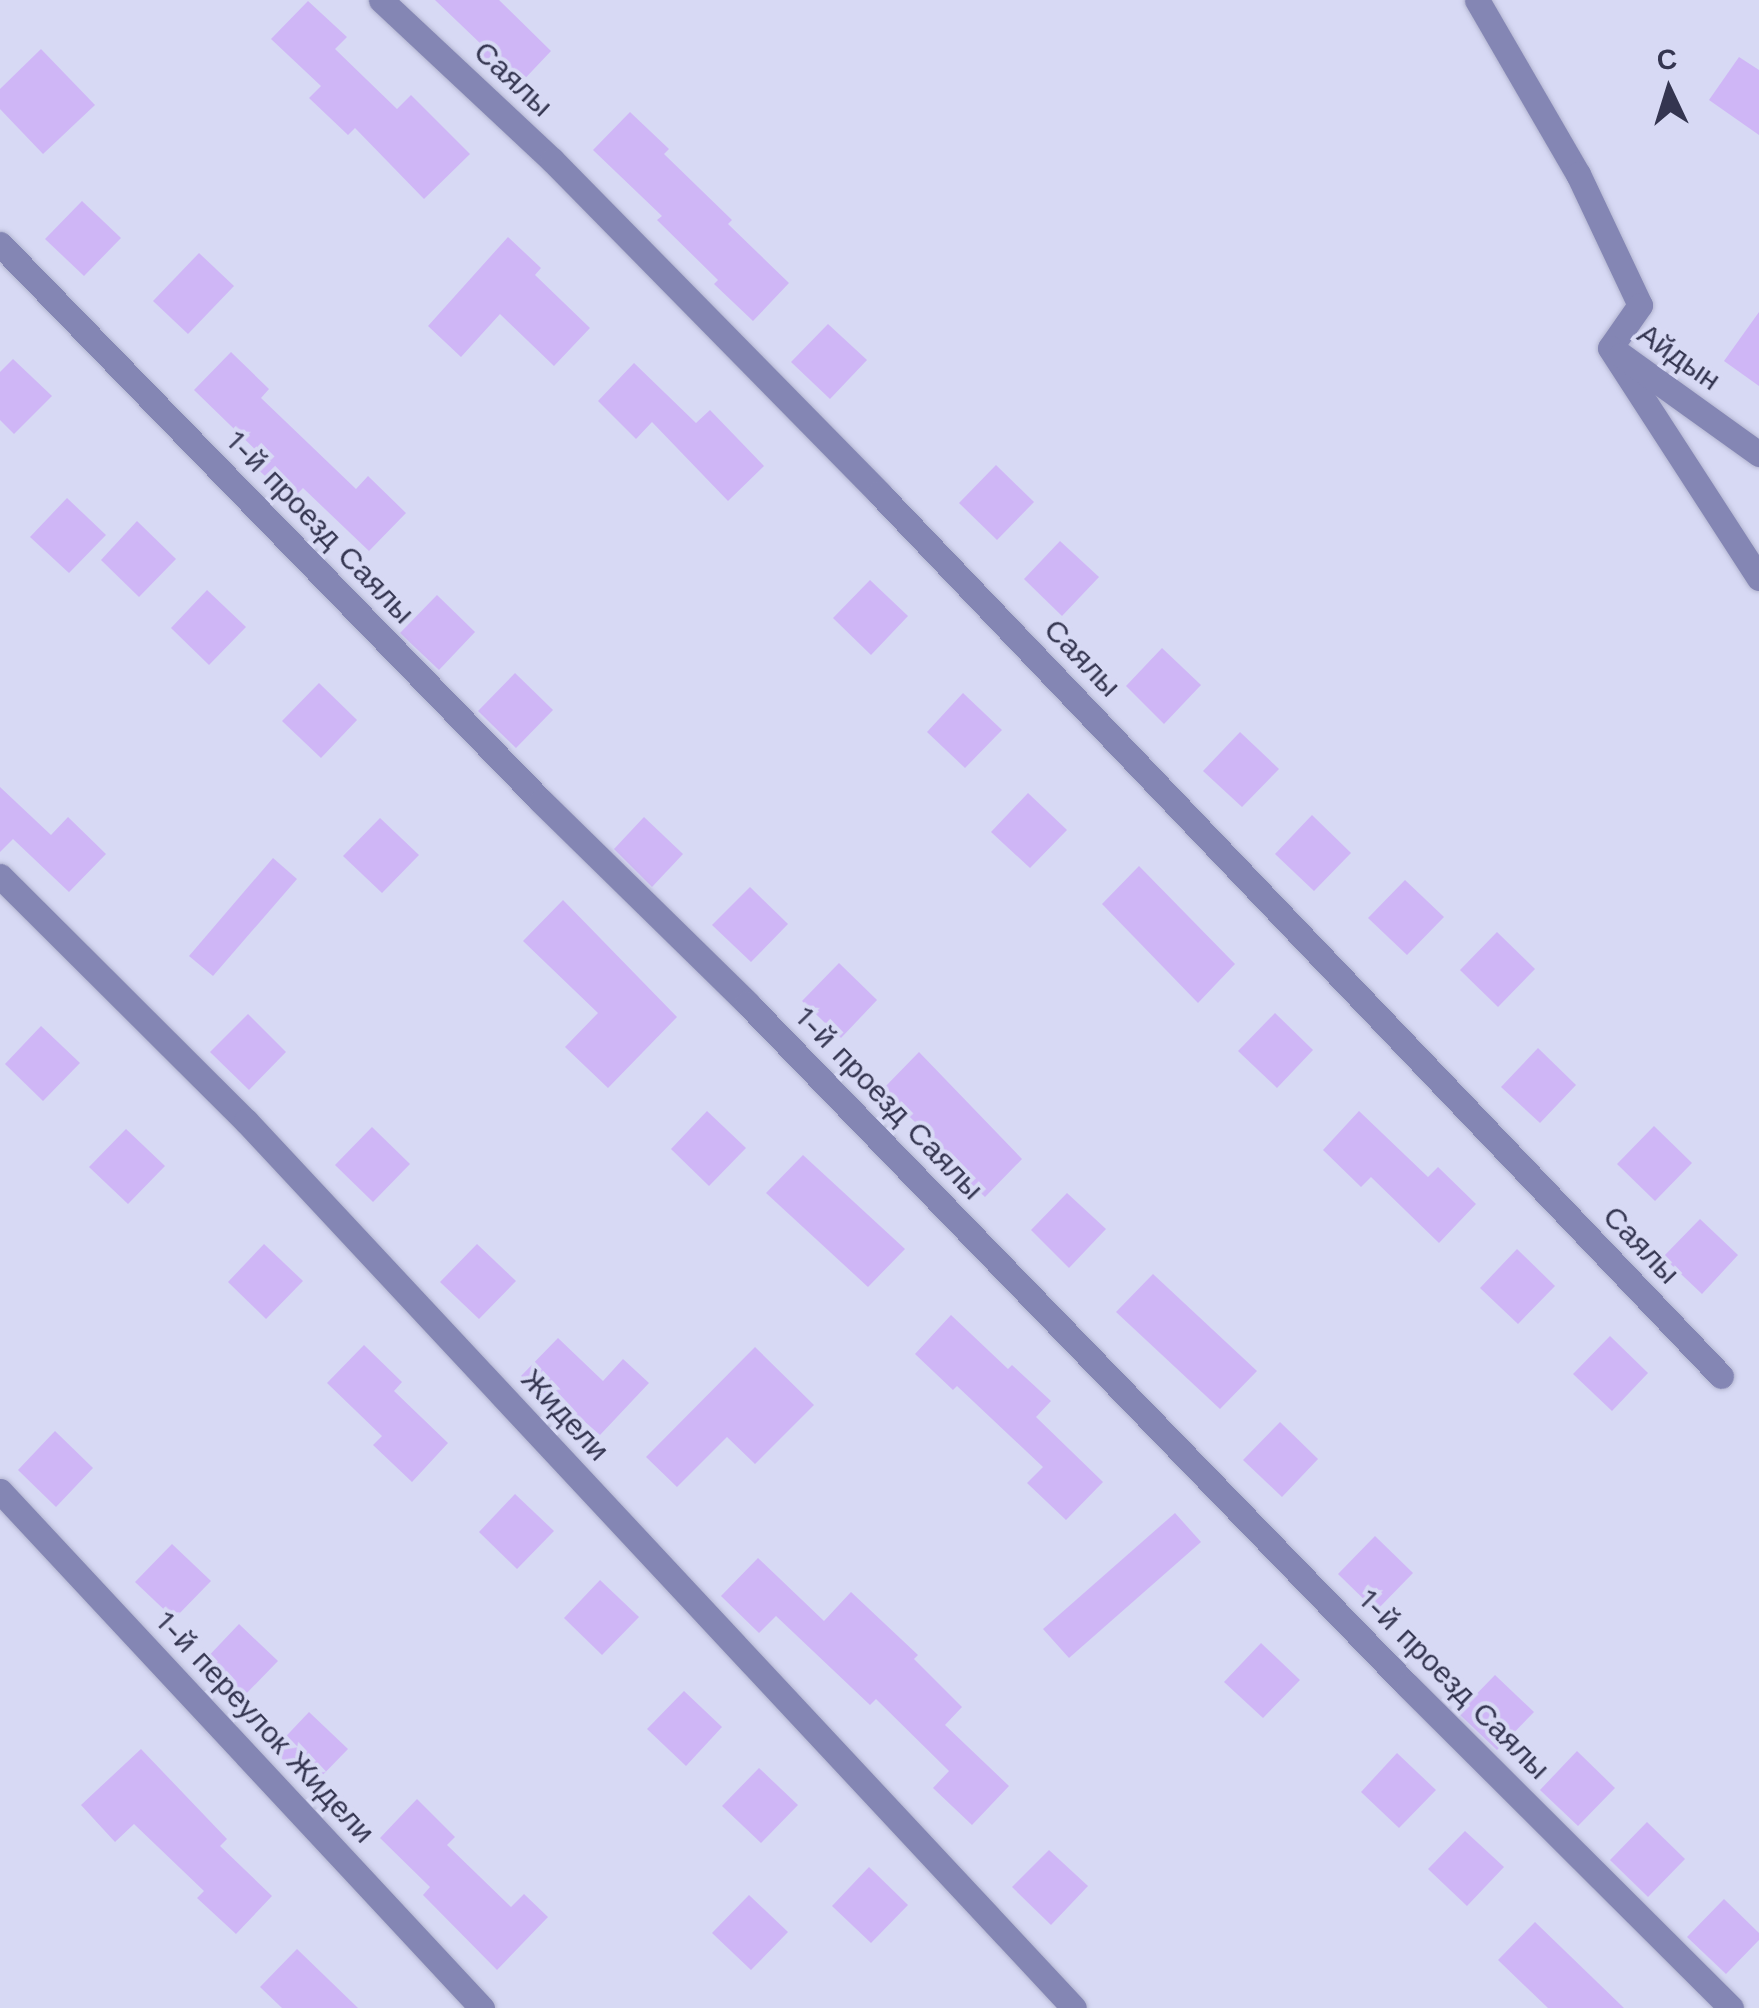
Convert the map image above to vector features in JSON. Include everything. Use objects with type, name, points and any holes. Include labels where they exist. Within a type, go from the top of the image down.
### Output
[{"type":"street","name":"Саялы","points":[[381,0],[552,160],[879,492],[1721,1376]]},
{"type":"street","points":[[1478,0],[1578,174],[1640,306],[1610,348],[1759,578]]},
{"type":"street","name":"1-й проезд Саялы","points":[[0,244],[541,802],[747,1003],[1408,1686],[1732,2008]]},
{"type":"street","name":"Айдын","points":[[1610,348],[1759,454]]},
{"type":"street","name":"Жидели","points":[[0,876],[246,1121],[1074,2008]]},
{"type":"street","name":"1-й переулок Жидели","points":[[0,1491],[482,2008]]},
{"type":"building","points":[[435,0],[499,0],[551,51],[515,89],[476,51],[482,45]]},
{"type":"building","points":[[308,1],[347,37],[335,49],[397,109],[411,95],[470,154],[424,199],[355,128],[348,135],[309,98],[321,86],[271,39]]},
{"type":"building","points":[[41,49],[95,105],[43,154],[0,109],[0,89]]},
{"type":"building","points":[[1739,57],[1759,70],[1759,135],[1709,100]]},
{"type":"building","points":[[630,112],[669,149],[664,154],[732,220],[728,224],[789,283],[753,321],[657,220],[662,216],[593,150]]},
{"type":"building","points":[[82,201],[121,238],[84,276],[45,239]]},
{"type":"building","points":[[508,237],[541,268],[535,275],[590,328],[554,366],[500,314],[461,357],[428,326]]},
{"type":"building","points":[[199,253],[234,286],[188,334],[153,301]]},
{"type":"building","points":[[1759,312],[1759,386],[1724,361]]},
{"type":"building","points":[[828,324],[867,360],[830,399],[791,362]]},
{"type":"building","points":[[231,352],[269,389],[261,398],[356,489],[368,476],[406,513],[369,551],[303,488],[291,500],[252,464],[261,455],[194,390]]},
{"type":"building","points":[[13,359],[52,396],[14,434],[0,420],[0,372]]},
{"type":"building","points":[[634,363],[696,423],[710,410],[764,466],[728,501],[652,422],[636,439],[598,401]]},
{"type":"building","points":[[996,465],[1034,502],[997,540],[959,503]]},
{"type":"building","points":[[67,498],[106,535],[69,573],[30,537]]},
{"type":"building","points":[[137,521],[176,559],[139,597],[101,560]]},
{"type":"building","points":[[1060,541],[1099,577],[1062,616],[1024,579]]},
{"type":"building","points":[[870,580],[908,616],[871,655],[833,618]]},
{"type":"building","points":[[207,590],[246,627],[209,665],[171,628]]},
{"type":"building","points":[[437,595],[475,632],[439,670],[400,633]]},
{"type":"building","points":[[1162,648],[1201,685],[1164,724],[1126,686]]},
{"type":"building","points":[[515,673],[553,710],[516,748],[478,711]]},
{"type":"building","points":[[319,683],[357,720],[321,758],[282,721]]},
{"type":"building","points":[[963,693],[1002,730],[965,768],[927,732]]},
{"type":"building","points":[[1240,732],[1279,769],[1242,807],[1203,771]]},
{"type":"building","points":[[0,787],[51,835],[68,817],[106,854],[69,892],[13,839],[0,852]]},
{"type":"building","points":[[1028,793],[1067,830],[1030,868],[991,832]]},
{"type":"building","points":[[1312,815],[1351,853],[1314,891],[1275,854]]},
{"type":"building","points":[[644,817],[683,854],[652,887],[614,849]]},
{"type":"building","points":[[380,818],[419,855],[382,893],[343,856]]},
{"type":"building","points":[[273,858],[297,879],[213,976],[189,956]]},
{"type":"building","points":[[1139,866],[1235,964],[1198,1003],[1102,904]]},
{"type":"building","points":[[1405,880],[1444,917],[1407,955],[1368,918]]},
{"type":"building","points":[[750,887],[788,924],[751,962],[712,925]]},
{"type":"building","points":[[563,900],[677,1017],[608,1088],[565,1047],[598,1013],[523,941]]},
{"type":"building","points":[[1497,932],[1535,969],[1498,1007],[1460,970]]},
{"type":"building","points":[[839,963],[877,1000],[841,1038],[802,1001]]},
{"type":"building","points":[[1275,1013],[1313,1050],[1277,1088],[1238,1051]]},
{"type":"building","points":[[248,1014],[286,1052],[249,1090],[210,1052]]},
{"type":"building","points":[[41,1026],[80,1063],[43,1101],[5,1064]]},
{"type":"building","points":[[1538,1048],[1576,1085],[1540,1123],[1501,1087]]},
{"type":"building","points":[[919,1052],[1022,1159],[985,1197],[946,1160],[950,1156],[882,1090]]},
{"type":"building","points":[[707,1111],[746,1148],[709,1186],[671,1149]]},
{"type":"building","points":[[1359,1111],[1428,1177],[1438,1167],[1476,1204],[1439,1243],[1371,1177],[1361,1187],[1323,1150]]},
{"type":"building","points":[[1654,1126],[1692,1163],[1655,1201],[1617,1164]]},
{"type":"building","points":[[372,1127],[410,1164],[373,1202],[335,1165]]},
{"type":"building","points":[[126,1129],[165,1166],[128,1204],[89,1167]]},
{"type":"building","points":[[803,1155],[905,1249],[868,1287],[766,1193]]},
{"type":"building","points":[[1067,1193],[1106,1229],[1069,1268],[1031,1230]]},
{"type":"building","points":[[1700,1219],[1738,1255],[1702,1294],[1663,1257]]},
{"type":"building","points":[[264,1244],[303,1281],[266,1319],[228,1282]]},
{"type":"building","points":[[477,1244],[516,1281],[479,1319],[440,1282]]},
{"type":"building","points":[[1517,1249],[1555,1286],[1518,1324],[1480,1288]]},
{"type":"building","points":[[1153,1274],[1257,1371],[1220,1409],[1116,1312]]},
{"type":"building","points":[[951,1315],[1008,1369],[1012,1365],[1051,1401],[1036,1417],[1103,1482],[1066,1520],[1027,1483],[1043,1467],[957,1386],[953,1390],[915,1354]]},
{"type":"building","points":[[1610,1336],[1648,1373],[1612,1411],[1573,1374]]},
{"type":"building","points":[[558,1338],[603,1381],[623,1359],[649,1383],[600,1435],[567,1406],[560,1413],[521,1376]]},
{"type":"building","points":[[364,1345],[402,1382],[394,1391],[448,1443],[412,1482],[373,1445],[382,1436],[327,1383]]},
{"type":"building","points":[[755,1347],[814,1405],[755,1464],[727,1437],[677,1487],[646,1457]]},
{"type":"building","points":[[1280,1422],[1318,1459],[1282,1497],[1243,1460]]},
{"type":"building","points":[[55,1431],[93,1468],[56,1507],[18,1470]]},
{"type":"building","points":[[515,1494],[554,1531],[517,1569],[479,1532]]},
{"type":"building","points":[[1175,1513],[1201,1542],[1069,1658],[1043,1629]]},
{"type":"building","points":[[1375,1536],[1413,1573],[1376,1611],[1338,1574]]},
{"type":"building","points":[[172,1544],[211,1581],[174,1619],[135,1582]]},
{"type":"building","points":[[758,1558],[824,1621],[851,1592],[918,1655],[914,1659],[962,1707],[945,1725],[1009,1786],[972,1825],[933,1788],[949,1771],[876,1699],[870,1705],[776,1616],[759,1633],[721,1596]]},
{"type":"building","points":[[600,1580],[639,1617],[602,1655],[564,1618]]},
{"type":"building","points":[[239,1624],[278,1661],[241,1699],[202,1663]]},
{"type":"building","points":[[1261,1643],[1300,1680],[1263,1718],[1224,1682]]},
{"type":"building","points":[[1495,1675],[1534,1712],[1497,1750],[1458,1713]]},
{"type":"building","points":[[684,1691],[722,1727],[686,1766],[647,1729]]},
{"type":"building","points":[[309,1712],[348,1749],[311,1787],[273,1750]]},
{"type":"building","points":[[141,1749],[227,1839],[220,1846],[272,1896],[236,1934],[197,1898],[204,1891],[134,1824],[115,1842],[81,1805]]},
{"type":"building","points":[[1577,1751],[1615,1788],[1578,1826],[1540,1790]]},
{"type":"building","points":[[1397,1753],[1436,1790],[1399,1828],[1361,1792]]},
{"type":"building","points":[[759,1768],[798,1805],[761,1843],[722,1806]]},
{"type":"building","points":[[417,1799],[455,1837],[447,1845],[511,1907],[524,1894],[548,1917],[497,1970],[423,1895],[430,1887],[380,1838]]},
{"type":"building","points":[[1647,1822],[1685,1859],[1648,1897],[1610,1860]]},
{"type":"building","points":[[1465,1831],[1504,1867],[1467,1906],[1428,1869]]},
{"type":"building","points":[[1049,1850],[1088,1886],[1051,1925],[1012,1887]]},
{"type":"building","points":[[869,1867],[908,1905],[871,1943],[832,1906]]},
{"type":"building","points":[[749,1895],[788,1932],[751,1970],[712,1933]]},
{"type":"building","points":[[1724,1899],[1759,1933],[1759,1940],[1726,1974],[1687,1937]]},
{"type":"building","points":[[1535,1922],[1624,2008],[1548,2008],[1498,1960]]},
{"type":"building","points":[[297,1949],[358,2008],[282,2008],[260,1987]]}]
